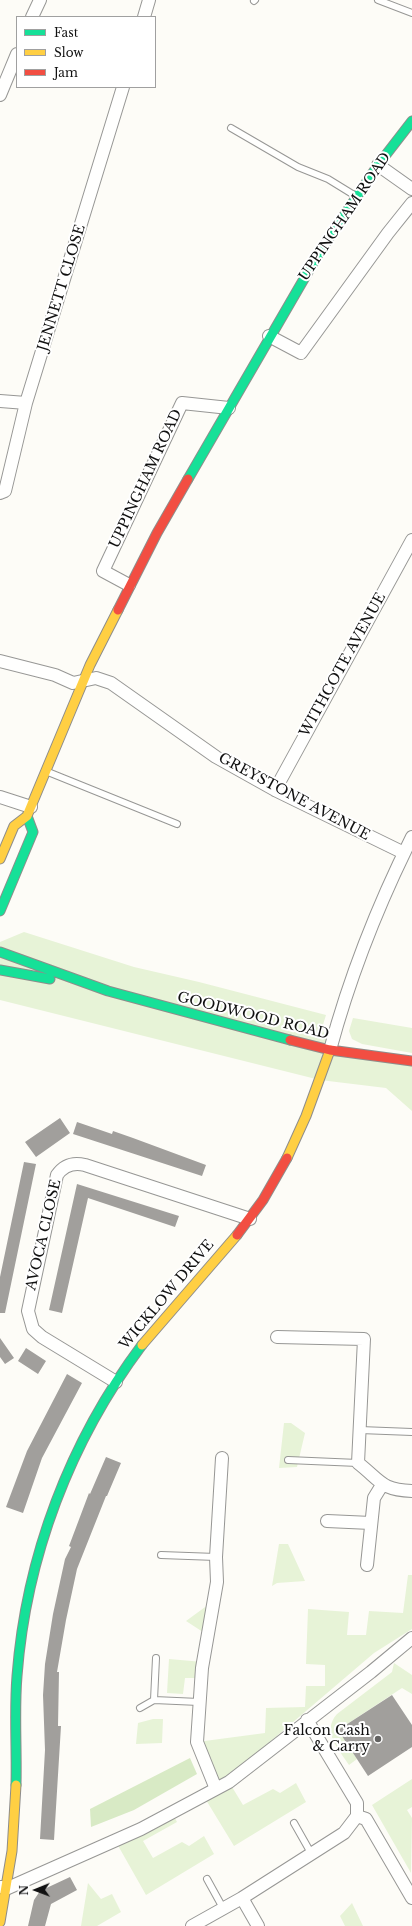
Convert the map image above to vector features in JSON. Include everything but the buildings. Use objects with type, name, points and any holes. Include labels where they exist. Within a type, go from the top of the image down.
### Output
[{"type":"main road","name":"UPPINGHAM ROAD","points":[[0,858],[14,826],[29,811],[47,771],[84,679],[129,585],[157,533],[269,336],[331,234],[378,165],[412,121]]},
{"type":"main road","points":[[0,911],[33,832],[29,811]]},
{"type":"main road","name":"GOODWOOD ROAD","points":[[0,952],[90,986],[246,1030],[330,1050],[412,1061]]},
{"type":"main road","name":"GOODWOOD ROAD","points":[[0,970],[90,986]]},
{"type":"main road","name":"WICKLOW DRIVE","points":[[0,1922],[16,1783],[17,1678],[20,1646],[32,1582],[50,1520],[61,1489],[87,1433],[116,1382],[156,1326],[250,1218],[270,1186],[289,1153],[320,1080],[330,1050]]},
{"type":"street","points":[[32,16],[40,0]]},
{"type":"street","points":[[144,16],[149,0]]},
{"type":"street","points":[[0,95],[3,79],[16,56]]},
{"type":"street","name":"JENNETT CLOSE","points":[[2,492],[26,403],[123,88]]},
{"type":"street","points":[[378,165],[412,189]]},
{"type":"street","points":[[269,336],[301,353],[388,233],[412,203]]},
{"type":"street","points":[[0,401],[26,403]]},
{"type":"street","name":"UPPINGHAM ROAD","points":[[129,585],[102,571],[182,403],[229,408]]},
{"type":"street","name":"WITHCOTE AVENUE","points":[[275,790],[412,540]]},
{"type":"street","name":"GREYSTONE AVENUE","points":[[0,661],[55,675],[73,682],[96,678],[111,684],[216,757],[275,790],[404,853]]},
{"type":"street","points":[[0,797],[29,811]]},
{"type":"street","points":[[330,1050],[340,1013],[368,933],[412,837]]},
{"type":"street","name":"AVOCA CLOSE","points":[[116,1382],[42,1337],[33,1329],[28,1317],[31,1292],[57,1175],[60,1170],[71,1164],[85,1165],[250,1218]]},
{"type":"street","points":[[277,1337],[364,1339],[358,1463],[382,1485],[394,1490],[412,1492]]},
{"type":"street","points":[[216,1789],[197,1742],[203,1662],[217,1582],[216,1557],[222,1458]]},
{"type":"street","points":[[367,1565],[374,1498],[382,1485]]},
{"type":"street","points":[[327,1521],[371,1523]]},
{"type":"street","points":[[4,1888],[141,1829],[229,1782],[371,1672],[412,1638]]},
{"type":"street","points":[[192,1926],[242,1898],[344,1833],[357,1816],[357,1803],[308,1720]]},
{"type":"street","points":[[357,1816],[366,1819],[412,1898]]},
{"type":"street","points":[[242,1898],[258,1926]]},
{"type":"lane","points":[[378,0],[412,13]]},
{"type":"lane","points":[[231,128],[298,167],[328,179],[356,196]]},
{"type":"lane","points":[[47,771],[177,824]]},
{"type":"lane","points":[[360,1430],[412,1432]]},
{"type":"lane","points":[[288,1460],[358,1463]]},
{"type":"lane","points":[[161,1555],[216,1557]]},
{"type":"lane","points":[[154,1700],[156,1658]]},
{"type":"lane","points":[[140,1708],[154,1700],[199,1702]]},
{"type":"lane","points":[[294,1823],[311,1853]]},
{"type":"lane","points":[[206,1880],[223,1908]]},
{"type":"green space","points":[[24,932],[134,967],[199,982],[326,1015],[322,1028],[330,1050],[412,1064],[412,1111],[386,1088],[320,1080],[0,1000],[0,942]]},
{"type":"green space","points":[[353,1018],[412,1028],[412,1053],[362,1044],[352,1039],[349,1031]]},
{"type":"green space","points":[[284,1423],[291,1423],[305,1433],[297,1467],[279,1468]]},
{"type":"green space","points":[[279,1544],[288,1544],[305,1581],[277,1583],[272,1586]]},
{"type":"green space","points":[[408,1575],[412,1575],[412,1629],[374,1653],[217,1787],[229,1782],[243,1805],[273,1789],[280,1793],[296,1783],[306,1802],[234,1846],[203,1795],[216,1789],[197,1742],[265,1733],[266,1708],[305,1707],[306,1686],[325,1686],[325,1665],[306,1664],[308,1609],[349,1612],[347,1635],[366,1635],[369,1611],[403,1613]]},
{"type":"green space","points":[[212,1602],[206,1634],[186,1621]]},
{"type":"green space","points":[[169,1659],[203,1662],[201,1678],[185,1678],[183,1694],[167,1693]]},
{"type":"green space","points":[[394,1663],[412,1675],[412,1694],[402,1688],[338,1730],[357,1759],[349,1765],[333,1740],[331,1727],[333,1721],[337,1714],[392,1672]]},
{"type":"green space","points":[[153,1719],[163,1719],[162,1743],[136,1744],[138,1723]]},
{"type":"green space","points":[[190,1758],[197,1774],[134,1810],[91,1827],[90,1809]]},
{"type":"green space","points":[[412,1779],[412,1807],[407,1810],[412,1818],[411,1873],[372,1805]]},
{"type":"green space","points":[[172,1812],[177,1822],[143,1841],[153,1858],[182,1842],[189,1846],[204,1836],[214,1854],[146,1895],[116,1842]]},
{"type":"green space","points":[[88,1883],[101,1899],[112,1894],[121,1912],[97,1926],[81,1926]]},
{"type":"green space","points":[[352,1903],[363,1926],[345,1926],[340,1916]]},
{"type":"traffic: fast","points":[[188,479],[319,253],[378,165],[412,121]]},
{"type":"traffic: fast","points":[[0,911],[33,832],[27,816]]},
{"type":"traffic: fast","points":[[0,952],[108,991],[290,1040]]},
{"type":"traffic: fast","points":[[0,970],[50,979]]},
{"type":"traffic: fast","points":[[16,1785],[17,1676],[22,1632],[30,1588],[42,1544],[56,1502],[73,1461],[93,1420],[116,1382],[142,1345]]},
{"type":"traffic: slow","points":[[0,859],[14,826],[27,816],[90,665],[118,610]]},
{"type":"traffic: slow","points":[[287,1158],[306,1116],[330,1050]]},
{"type":"traffic: slow","points":[[142,1345],[237,1235]]},
{"type":"traffic: slow","points":[[0,1922],[12,1851],[16,1785]]},
{"type":"traffic: jam","points":[[118,610],[157,533],[188,479]]},
{"type":"traffic: jam","points":[[290,1040],[330,1050],[412,1061]]},
{"type":"traffic: jam","points":[[237,1235],[263,1200],[287,1158]]},
{"type":"place","name":"Falcon Cash & Carry","points":[[378,1739]]}]
